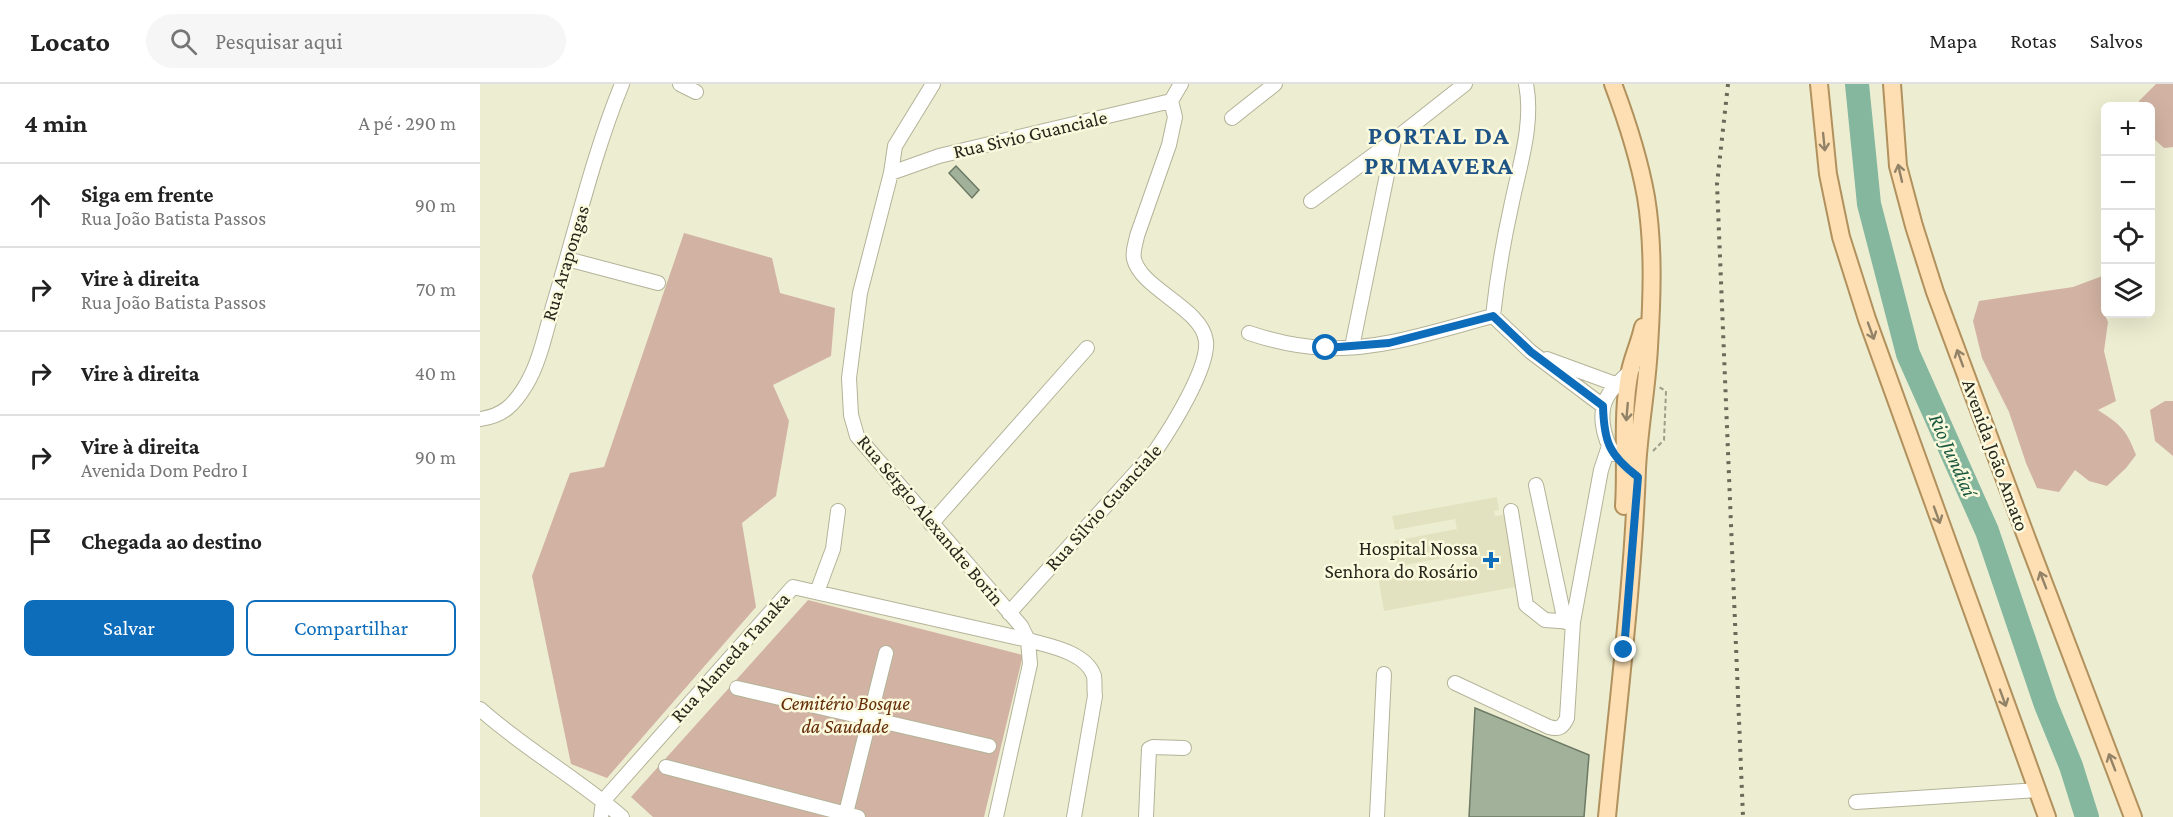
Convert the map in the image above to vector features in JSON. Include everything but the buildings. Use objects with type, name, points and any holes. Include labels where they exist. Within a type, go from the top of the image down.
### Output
[{"type":"main road","points":[[1613,84],[1629,128],[1646,198],[1651,294],[1649,349],[1638,375]]},
{"type":"main road","points":[[1819,84],[1828,174],[1841,237],[1867,319],[2047,817]]},
{"type":"main road","name":"Avenida João Amato","points":[[1892,84],[1898,166],[1917,237],[2023,527],[2133,817]]},
{"type":"main road","points":[[1607,817],[1624,650],[1638,375],[1651,294]]},
{"type":"main road","points":[[1600,817],[1634,471]]},
{"type":"street","name":"Rua Arapongas","points":[[480,419],[501,414],[516,400],[527,383],[537,358],[607,120],[622,84]]},
{"type":"street","points":[[680,84],[696,92]]},
{"type":"street","name":"Rua Sérgio Alexandre Borin","points":[[933,84],[895,146],[891,173],[860,293],[849,378],[851,415],[857,436],[1010,613]]},
{"type":"street","points":[[1171,101],[1181,84]]},
{"type":"street","points":[[1232,118],[1275,84]]},
{"type":"street","points":[[1311,201],[1465,84]]},
{"type":"street","points":[[1493,316],[1498,265],[1526,132],[1529,100],[1526,84]]},
{"type":"street","name":"Rua Sivio Guanciale","points":[[891,173],[939,156],[1171,101]]},
{"type":"street","name":"Rua Silvio Guanciale","points":[[1010,613],[1156,450],[1174,423],[1205,357],[1206,340],[1196,321],[1143,274],[1134,260],[1137,236],[1169,145],[1175,117],[1171,101]]},
{"type":"street","points":[[1352,347],[1394,140]]},
{"type":"street","points":[[567,259],[658,283]]},
{"type":"street","points":[[1249,333],[1273,340],[1326,348],[1352,347],[1389,343],[1493,316]]},
{"type":"street","points":[[1493,316],[1531,352],[1603,406]]},
{"type":"street","points":[[931,524],[1087,348]]},
{"type":"street","points":[[1531,352],[1618,385]]},
{"type":"street","points":[[1634,471],[1609,446],[1604,430],[1603,406],[1609,394],[1618,385],[1638,375]]},
{"type":"street","points":[[1455,683],[1549,727],[1561,728],[1567,718],[1569,622],[1601,470],[1609,446]]},
{"type":"street","points":[[1536,485],[1569,622]]},
{"type":"street","points":[[817,592],[833,549],[838,511]]},
{"type":"street","points":[[1511,511],[1526,605],[1545,620],[1569,622]]},
{"type":"street","name":"Rua Alameda Tanaka","points":[[603,801],[793,587],[1028,640],[1066,652],[1084,662],[1094,676],[1095,696],[1074,817]]},
{"type":"street","points":[[996,817],[1030,664],[1028,640],[1021,626],[1010,613]]},
{"type":"street","points":[[666,767],[849,816],[886,653]]},
{"type":"street","points":[[1377,817],[1384,674]]},
{"type":"street","points":[[737,688],[989,746]]},
{"type":"street","points":[[480,710],[516,740],[622,817]]},
{"type":"street","points":[[1146,817],[1149,749],[1153,747],[1184,748]]},
{"type":"street","points":[[1856,802],[2037,790]]},
{"type":"street","points":[[601,817],[603,801]]},
{"type":"path","points":[[1634,471],[1664,440],[1666,392],[1638,375]]},
{"type":"shaded area","name":"Hospital Nossa Senhora do Rosário","points":[[1497,497],[1499,510],[1494,511],[1495,516],[1508,514],[1521,586],[1384,611],[1378,576],[1410,571],[1412,581],[1467,571],[1464,554],[1398,566],[1394,541],[1457,529],[1455,519],[1395,530],[1392,516]]},
{"type":"green space","points":[[2156,84],[2173,84],[2173,147],[2164,148],[2155,140],[2155,102],[2139,101]]},
{"type":"green space","points":[[684,233],[772,258],[780,293],[835,308],[831,356],[773,385],[789,421],[776,496],[742,523],[756,607],[607,778],[571,764],[532,576],[570,473],[604,467]]},
{"type":"green space","points":[[2101,276],[2101,318],[2106,318],[2108,322],[2104,351],[2116,401],[2098,410],[2122,428],[2136,455],[2107,486],[2089,481],[2075,470],[2059,492],[2037,488],[2009,412],[1982,358],[1973,321],[1979,301],[2073,287]]},
{"type":"green space","points":[[2165,401],[2173,401],[2173,456],[2155,441],[2150,410]]},
{"type":"green space","name":"Cemitério Bosque da Saudade","points":[[808,600],[1023,655],[984,817],[653,817],[631,797]]},
{"type":"waterway","name":"Rio Jundiaí","points":[[1857,84],[1869,204],[1908,354],[1987,531],[2087,817]]},
{"type":"railway","points":[[1728,84],[1717,184],[1743,817]]},
{"type":"place","name":"Hospital Nossa Senhora do Rosário","points":[[1491,560]]},
{"type":"district","name":"PORTAL DA PRIMAVERA","points":[[1439,150]]},
{"type":"route","points":[[1326,348],[1389,343],[1493,316],[1531,352],[1603,406],[1604,430],[1609,446],[1626,468],[1638,477],[1624,650]]}]
